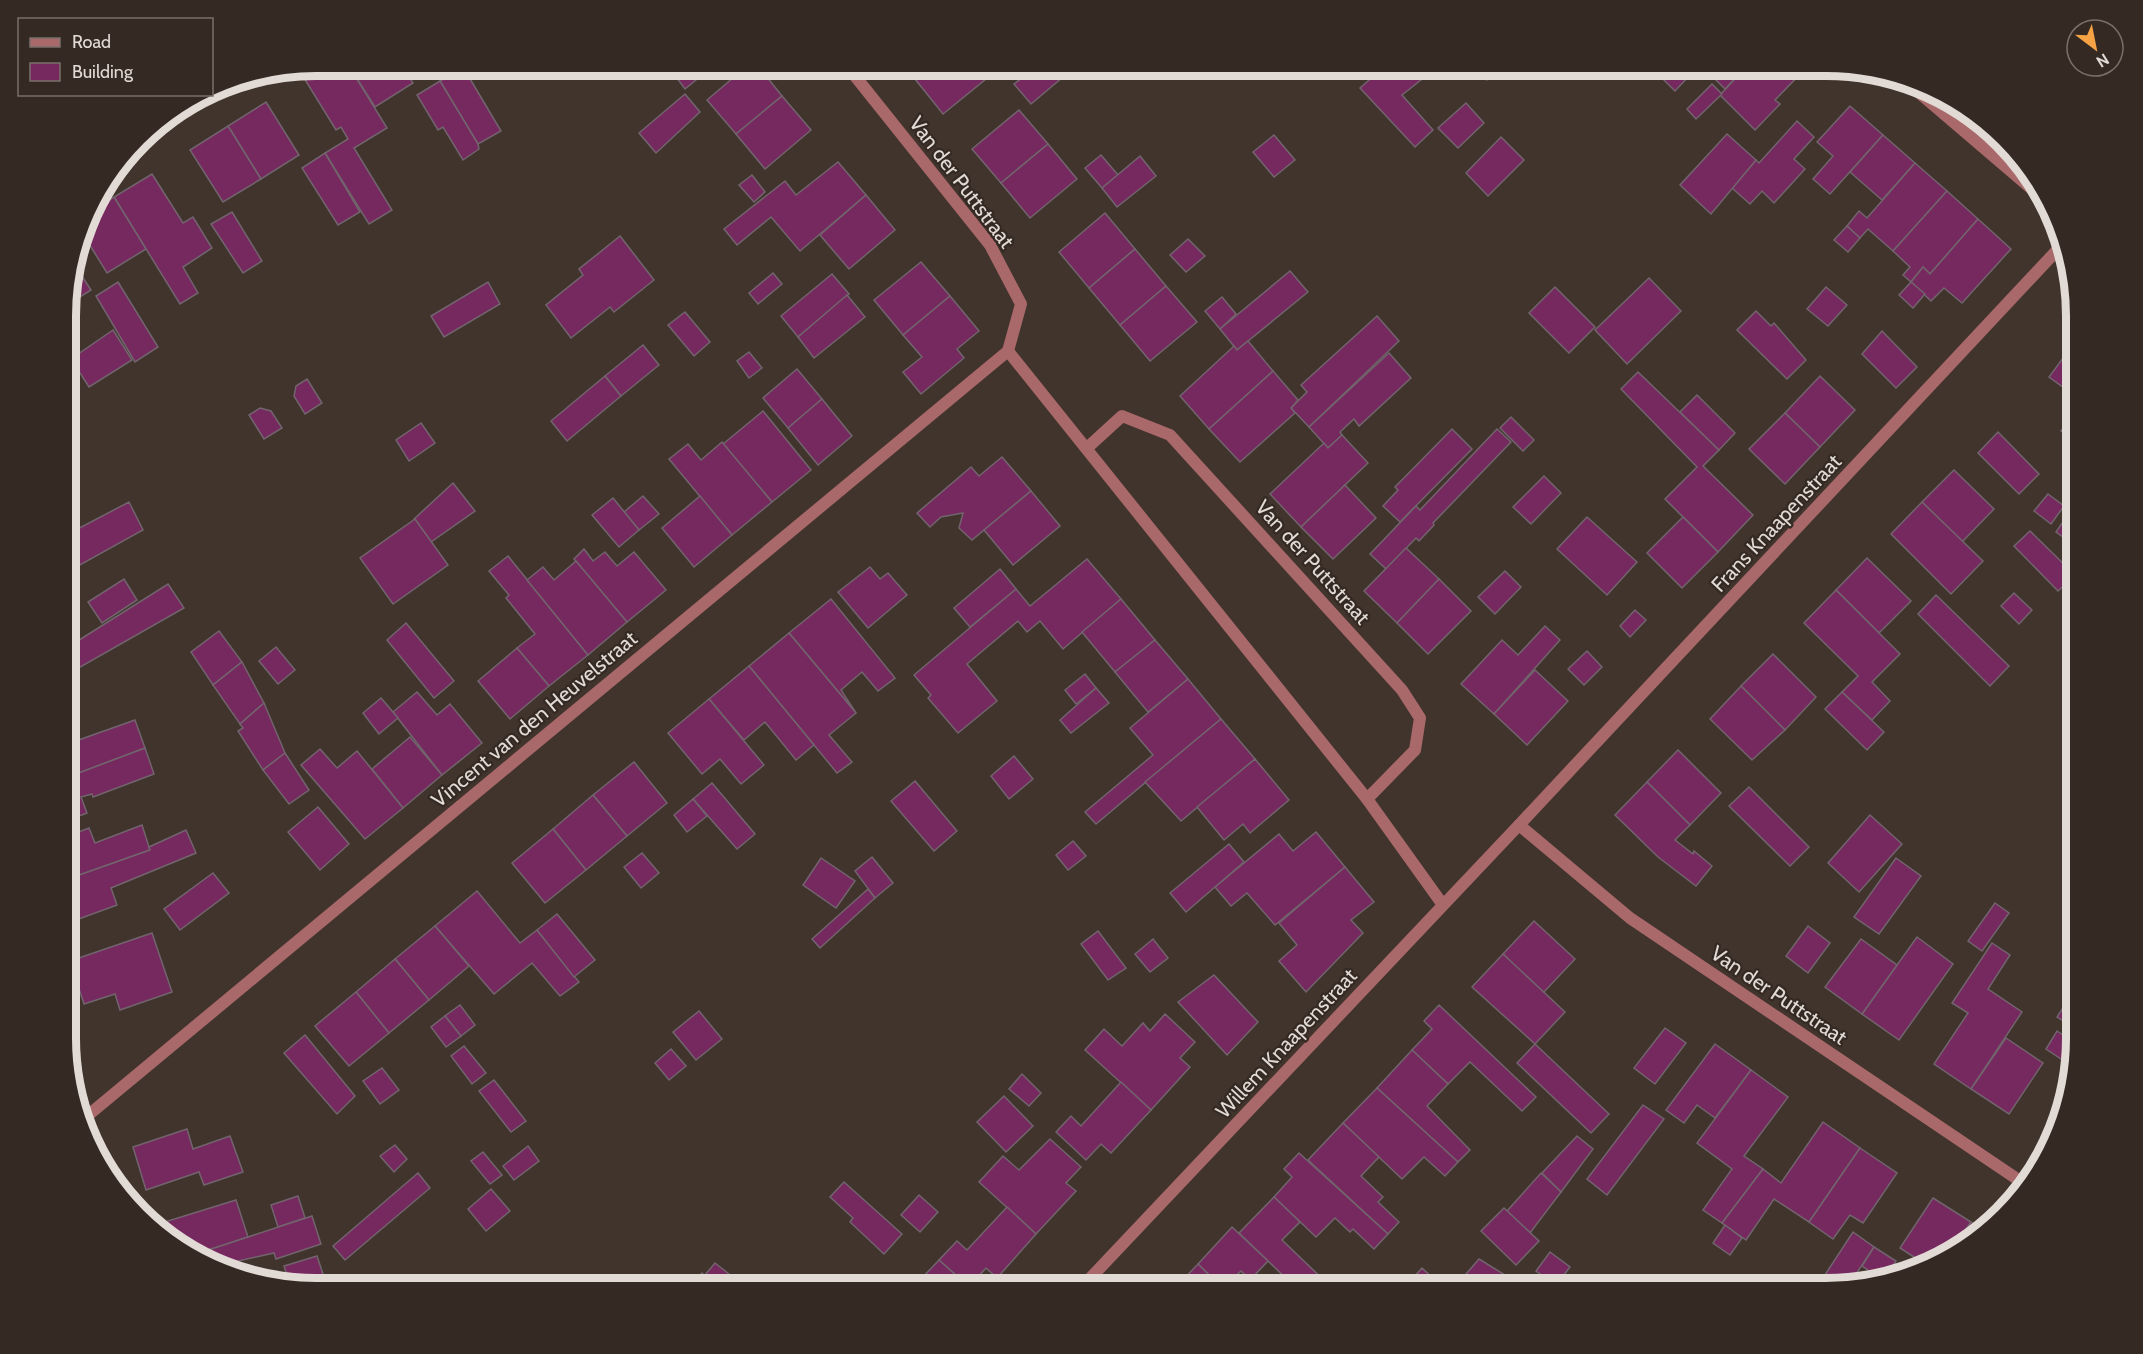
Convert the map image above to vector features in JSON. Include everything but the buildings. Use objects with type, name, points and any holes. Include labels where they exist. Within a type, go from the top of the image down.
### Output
[{"type":"street","name":"Van der Puttstraat","points":[[855,76],[990,245],[1021,304],[1008,351]]},
{"type":"street","points":[[1925,98],[2027,185]]},
{"type":"street","name":"Frans Knaapenstraat","points":[[1519,825],[2057,250]]},
{"type":"street","points":[[1008,351],[1367,799],[1443,905]]},
{"type":"street","name":"Vincent van den Heuvelstraat","points":[[89,1115],[1008,351]]},
{"type":"street","name":"Van der Puttstraat","points":[[1087,448],[1122,416],[1170,435],[1402,690],[1420,718],[1415,750],[1367,799]]},
{"type":"street","name":"Van der Puttstraat","points":[[1519,825],[1630,918],[2019,1181]]},
{"type":"street","name":"Willem Knaapenstraat","points":[[1090,1278],[1519,825]]}]
